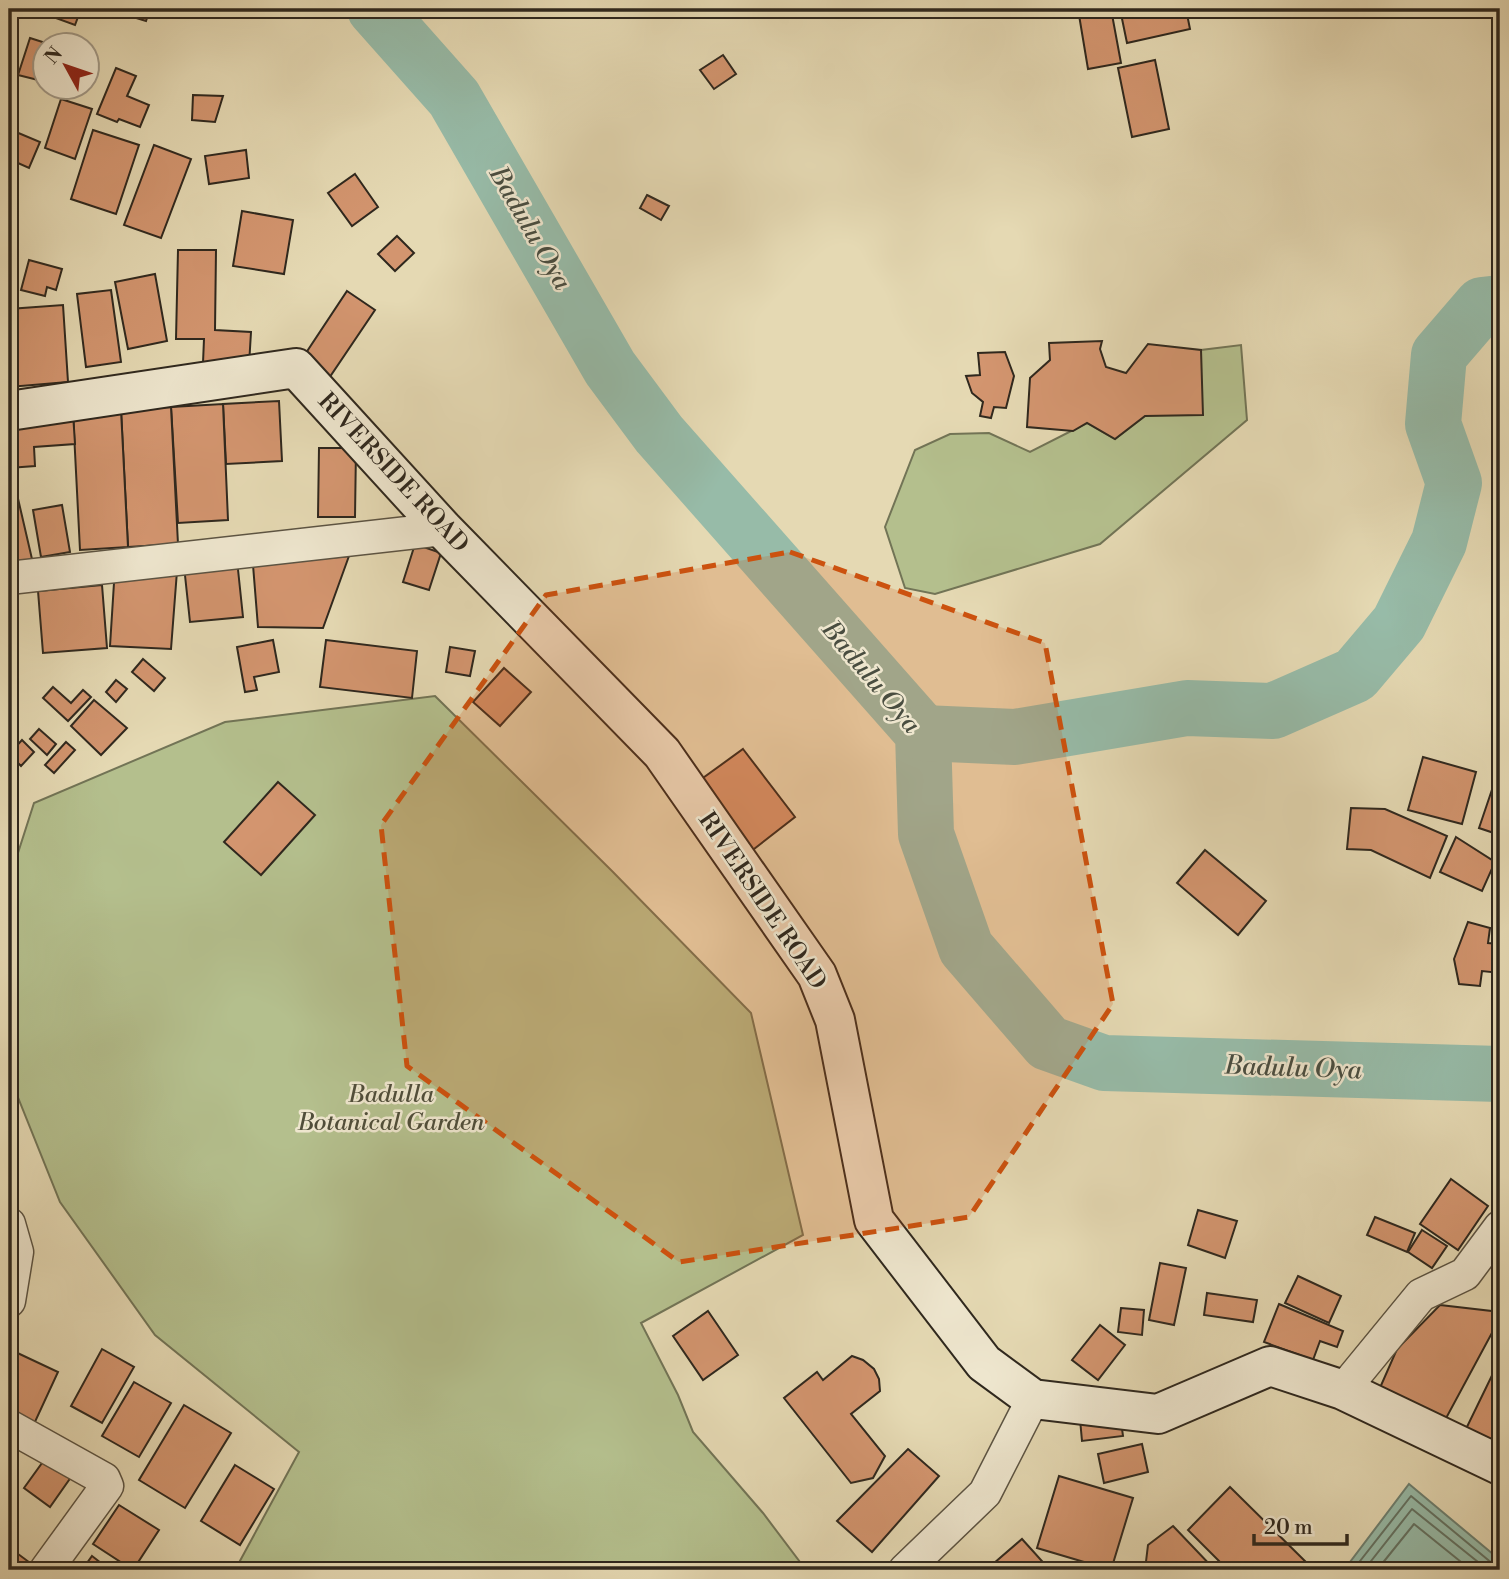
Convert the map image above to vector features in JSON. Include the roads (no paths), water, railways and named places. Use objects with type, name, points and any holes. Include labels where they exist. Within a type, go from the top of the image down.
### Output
[{"type":"street","name":"RIVERSIDE ROAD","points":[[9,411],[296,368],[443,529],[662,753],[817,975],[835,1020],[874,1220],[984,1363],[1033,1399],[1158,1414],[1270,1366],[1343,1390],[1500,1465]]},
{"type":"street","points":[[9,579],[443,529]]},
{"type":"street","points":[[9,1224],[17,1252],[9,1301]]},
{"type":"street","points":[[1343,1390],[1421,1295],[1465,1274],[1500,1227]]},
{"type":"street","points":[[905,1570],[985,1493],[1033,1399]]},
{"type":"street","points":[[9,1426],[104,1479],[107,1486],[46,1570]]},
{"type":"water","points":[[1409,1484],[1500,1560],[1500,1570],[1344,1570]]},
{"type":"waterway","name":"Badulu Oya","points":[[375,9],[454,98],[610,368],[659,434],[923,733],[926,834],[966,948],[1048,1043],[1104,1063],[1500,1074]]},
{"type":"waterway","points":[[923,733],[1015,737],[1187,708],[1273,711],[1355,675],[1399,623],[1439,542],[1454,483],[1433,424],[1439,355],[1482,305],[1500,303]]},
{"type":"park label","name":"Badulla Botanical Garden","points":[[391,1109]]}]
